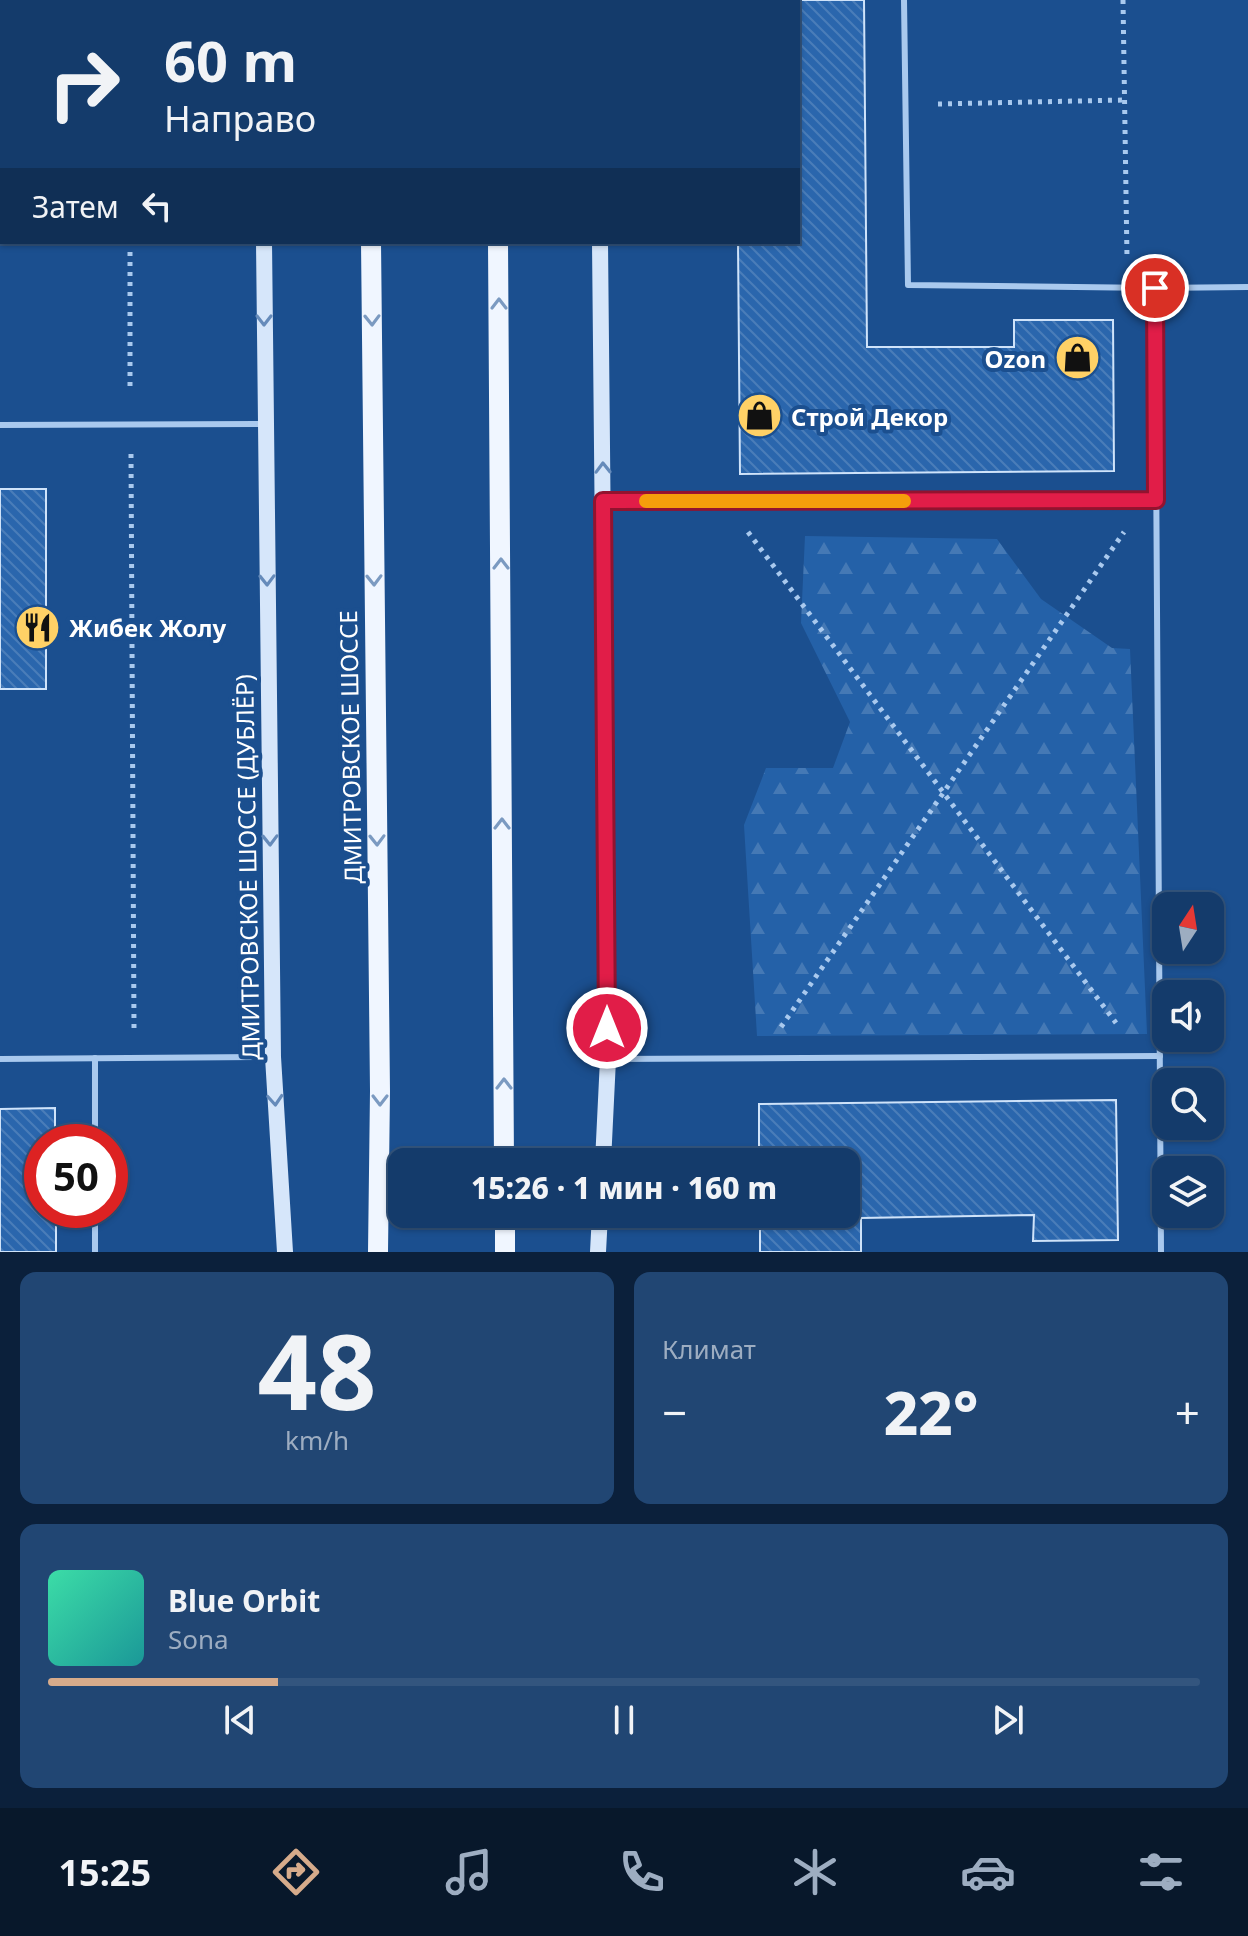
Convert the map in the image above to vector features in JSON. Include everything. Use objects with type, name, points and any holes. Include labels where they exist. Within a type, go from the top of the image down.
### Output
[{"type":"main road","name":"ДМИТРОВСКОЕ ШОССЕ (ДУБЛЁР)","points":[[264,244],[273,1057],[285,1252]]},
{"type":"main road","name":"ДМИТРОВСКОЕ ШОССЕ","points":[[371,244],[378,1252]]},
{"type":"main road","points":[[498,244],[504,1148]]},
{"type":"main road","points":[[600,244],[608,1059],[604,1148]]},
{"type":"main road","points":[[505,1228],[505,1252]]},
{"type":"main road","points":[[598,1252],[599,1228]]},
{"type":"lane","points":[[904,0],[908,285],[1248,287]]},
{"type":"lane","points":[[1155,288],[1161,1252]]},
{"type":"lane","points":[[0,425],[265,424]]},
{"type":"lane","points":[[603,501],[1156,500]]},
{"type":"lane","points":[[608,1059],[1160,1056]]},
{"type":"lane","points":[[0,1059],[273,1057]]},
{"type":"lane","points":[[95,1058],[95,1124]]},
{"type":"lane","points":[[95,1228],[95,1252]]},
{"type":"path","points":[[1123,0],[1127,287]]},
{"type":"path","points":[[905,105],[1125,100]]},
{"type":"path","points":[[130,244],[134,1057]]},
{"type":"path","points":[[724,500],[1141,1056]]},
{"type":"path","points":[[759,1058],[1145,501]]},
{"type":"green space","points":[[805,536],[997,539],[1041,599],[1112,648],[1130,649],[1147,1034],[757,1036],[744,825],[766,768],[833,768],[850,722],[801,623]]},
{"type":"building","points":[[800,0],[864,0],[867,347],[1014,347],[1014,320],[1113,320],[1114,471],[740,474],[738,244],[800,244]]},
{"type":"building","points":[[0,489],[46,489],[46,689],[0,689]]},
{"type":"building","points":[[1116,1100],[1118,1240],[1033,1241],[1034,1215],[861,1218],[861,1252],[760,1252],[760,1228],[860,1228],[860,1148],[759,1148],[759,1104]]},
{"type":"building","points":[[55,1108],[55,1124],[24,1124],[24,1228],[56,1228],[56,1252],[0,1252],[0,1109]]},
{"type":"slow traffic","points":[[646,501],[904,501]]},
{"type":"place","name":"Ozon","points":[[1077,358]]},
{"type":"place","name":"Строй Декор","points":[[760,416]]},
{"type":"place","name":"Жибек Жолу","points":[[38,627]]},
{"type":"route","points":[[607,1028],[603,501],[1156,500],[1155,288]]}]
